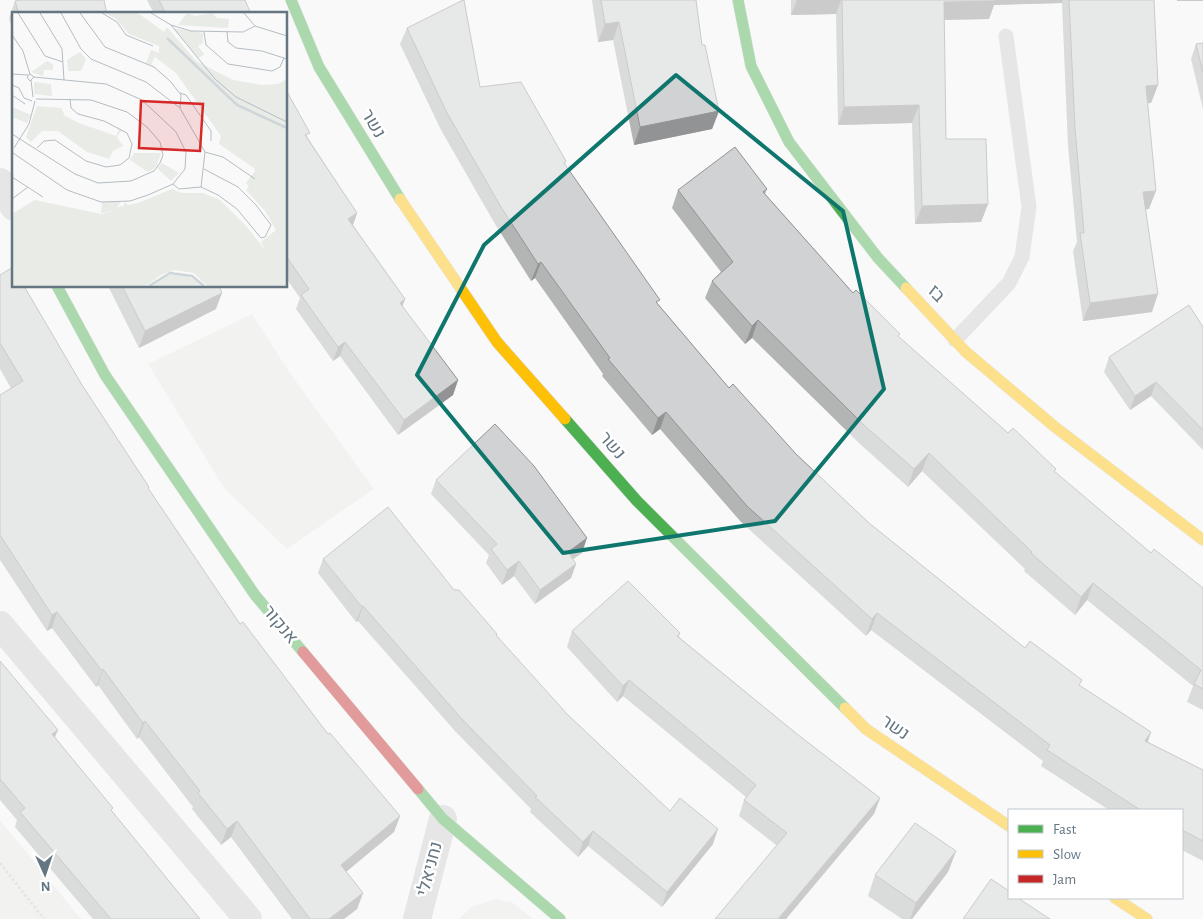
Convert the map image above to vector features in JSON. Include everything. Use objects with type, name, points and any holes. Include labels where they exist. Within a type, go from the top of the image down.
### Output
[{"type":"street","name":"נשר","points":[[290,0],[319,66],[384,176],[497,342],[636,501],[866,729],[1008,825]]},
{"type":"street","name":"בז","points":[[738,0],[751,66],[789,142],[878,258],[955,340],[1055,426],[1203,540]]},
{"type":"street","points":[[0,182],[12,203]]},
{"type":"street","name":"אנקור","points":[[58,288],[105,376],[255,595],[443,819],[560,919]]},
{"type":"street","points":[[0,625],[248,919]]},
{"type":"street","name":"נחניאלי","points":[[417,919],[443,819]]},
{"type":"street","points":[[1116,899],[1146,919]]},
{"type":"lane","points":[[955,340],[1009,283],[1022,257],[1029,207],[1006,36]]},
{"type":"path","points":[[0,863],[44,919]]},
{"type":"highlighted area","points":[[676,75],[843,211],[884,389],[775,521],[563,553],[417,375],[484,245]]},
{"type":"shaded area","points":[[252,314],[290,373],[374,489],[287,549],[224,488],[148,364]]},
{"type":"shaded area","points":[[0,820],[81,919],[0,919]]},
{"type":"shaded area","points":[[495,899],[512,902],[533,919],[459,919],[471,907]]},
{"type":"building","points":[[104,0],[107,12],[18,12],[15,1]]},
{"type":"building","points":[[159,0],[245,0],[250,12],[165,12]]},
{"type":"building","points":[[464,0],[480,87],[521,82],[566,161],[564,163],[660,300],[656,302],[729,388],[733,384],[796,454],[869,523],[1025,648],[1030,641],[1082,680],[1079,685],[1151,732],[1145,741],[1203,770],[1203,841],[1183,831],[1183,809],[1139,809],[1047,750],[1050,745],[877,613],[872,619],[747,506],[666,412],[658,418],[608,359],[610,358],[541,262],[538,264],[501,207],[447,113],[407,28]]},
{"type":"building","points":[[601,0],[696,0],[702,45],[705,45],[719,111],[640,127],[619,22],[605,24]]},
{"type":"building","points":[[842,0],[996,1],[944,2],[946,139],[986,139],[988,204],[922,206],[919,105],[844,107]]},
{"type":"building","points":[[1069,0],[1154,0],[1158,85],[1146,86],[1156,191],[1143,192],[1158,294],[1090,303],[1080,233],[1084,233],[1075,128]]},
{"type":"building","points":[[1203,43],[1203,73],[1196,44]]},
{"type":"building","points":[[288,94],[310,133],[305,135],[357,213],[348,219],[405,299],[400,303],[458,380],[404,420],[345,342],[338,347],[301,295],[309,289],[288,259]]},
{"type":"building","points":[[735,147],[767,189],[763,192],[853,293],[856,290],[900,334],[898,336],[1008,433],[1013,428],[1056,469],[1054,471],[1151,553],[1154,549],[1203,588],[1203,689],[1194,684],[1201,670],[1093,583],[1081,597],[1031,553],[929,453],[914,469],[866,427],[758,320],[752,326],[712,281],[733,262],[678,190]]},
{"type":"building","points":[[12,268],[12,288],[25,288],[82,385],[148,488],[240,624],[243,622],[328,734],[330,733],[400,816],[341,865],[363,893],[329,919],[310,919],[237,821],[227,829],[198,793],[200,791],[145,721],[143,723],[57,612],[52,615],[0,535],[0,395],[23,381],[0,343],[0,275]]},
{"type":"building","points":[[123,288],[220,288],[222,293],[145,331]]},
{"type":"building","points":[[1189,305],[1203,327],[1203,430],[1156,382],[1135,396],[1109,357]]},
{"type":"building","points":[[495,424],[534,466],[587,538],[568,552],[576,564],[540,590],[519,561],[507,570],[491,549],[497,544],[436,480]]},
{"type":"building","points":[[388,507],[454,590],[459,590],[496,635],[567,714],[670,811],[680,798],[718,829],[667,892],[593,831],[583,842],[535,797],[537,796],[460,717],[362,607],[323,559]]},
{"type":"building","points":[[628,581],[680,633],[677,636],[797,734],[880,798],[778,919],[715,919],[787,833],[744,800],[756,785],[629,680],[623,686],[572,631]]},
{"type":"building","points":[[0,661],[58,730],[52,734],[200,919],[111,919],[20,812],[25,808],[0,779]]},
{"type":"building","points":[[915,823],[956,851],[916,903],[875,875]]},
{"type":"building","points":[[991,879],[1008,890],[1008,899],[1020,899],[1050,919],[963,919]]},
{"type":"traffic: fast","points":[[291,0],[319,67],[400,199]]},
{"type":"traffic: fast","points":[[738,0],[751,66],[789,142],[878,258],[906,288]]},
{"type":"traffic: fast","points":[[58,288],[105,375],[255,595],[303,652]]},
{"type":"traffic: fast","points":[[565,419],[637,501],[845,708]]},
{"type":"traffic: fast","points":[[418,789],[443,819],[560,919]]},
{"type":"traffic: slow","points":[[400,199],[497,342],[565,419]]},
{"type":"traffic: slow","points":[[906,288],[966,352],[1055,427],[1203,540]]},
{"type":"traffic: slow","points":[[845,708],[866,729],[1008,825]]},
{"type":"traffic: slow","points":[[1117,899],[1147,919]]},
{"type":"traffic: jam","points":[[303,652],[418,789]]}]
